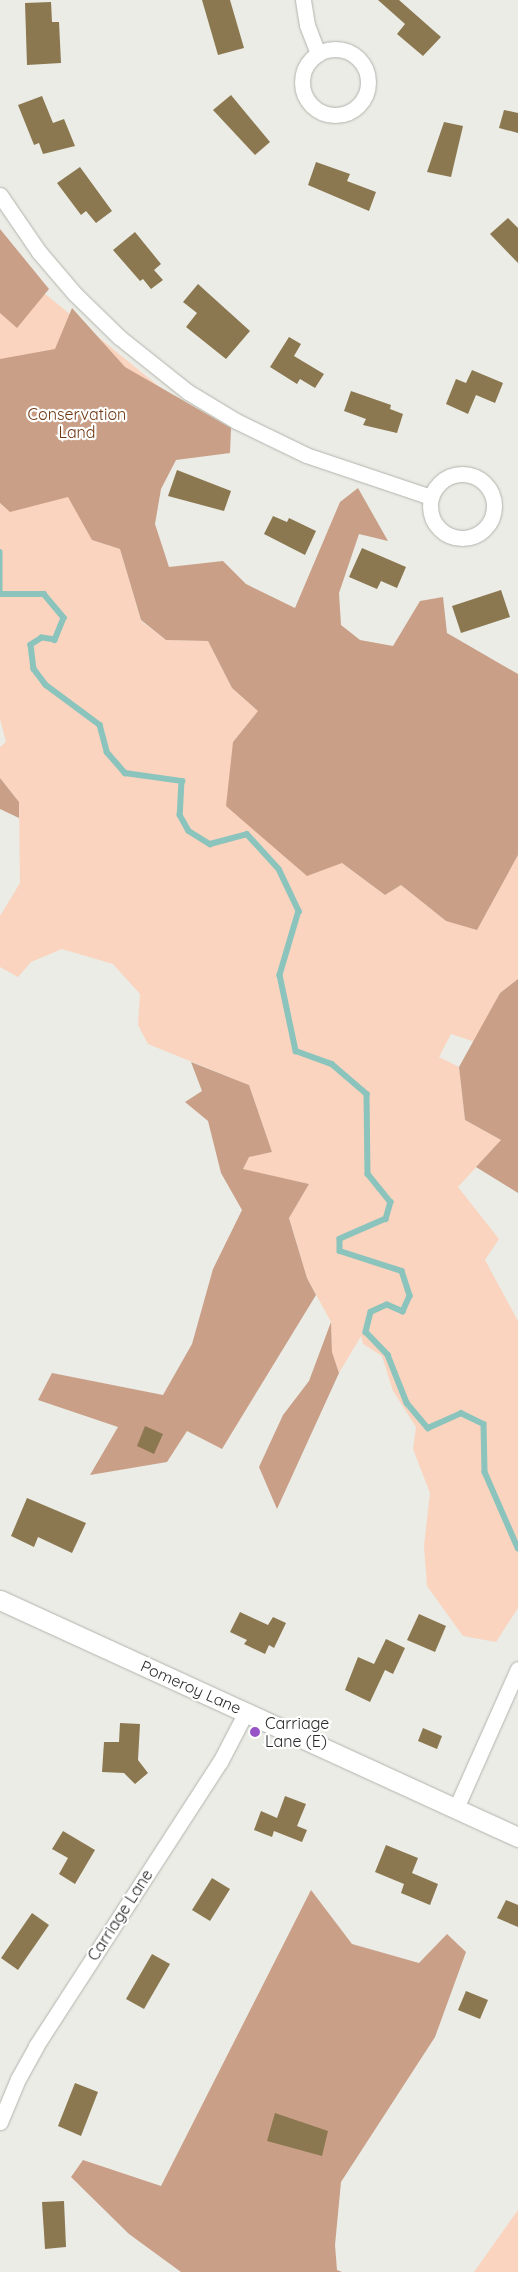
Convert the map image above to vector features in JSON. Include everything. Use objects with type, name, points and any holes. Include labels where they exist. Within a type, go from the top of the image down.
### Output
[{"type":"street","points":[[303,0],[307,25],[318,54]]},
{"type":"street","points":[[341,50],[354,55],[364,65],[368,78],[367,92],[361,104],[350,112],[336,116],[323,113],[306,98],[302,85],[304,71],[318,54],[341,50]]},
{"type":"street","points":[[0,195],[38,252],[75,294],[119,337],[188,392],[236,421],[306,455],[431,497]]},
{"type":"street","points":[[468,474],[478,478],[490,489],[494,499],[493,515],[481,532],[466,538],[456,537],[442,531],[435,522],[431,497],[439,483],[447,477],[468,474]]},
{"type":"street","name":"Pomeroy Lane","points":[[0,1600],[518,1837]]},
{"type":"street","points":[[456,1808],[518,1669]]},
{"type":"street","name":"Carriage Lane","points":[[0,2122],[18,2078],[36,2046],[220,1762],[246,1712]]},
{"type":"green space","points":[[0,229],[49,289],[17,328],[0,313]]},
{"type":"green space","name":"Conservation Land","points":[[0,237],[44,293],[183,406],[92,540],[120,549],[141,621],[166,640],[208,641],[232,688],[258,711],[233,742],[342,863],[385,895],[401,885],[446,921],[477,929],[518,855],[518,979],[500,993],[475,1042],[451,1034],[439,1057],[459,1067],[465,1120],[501,1140],[458,1187],[499,1239],[485,1260],[518,1321],[518,1608],[496,1642],[463,1636],[427,1586],[424,1546],[430,1493],[413,1449],[416,1427],[393,1391],[382,1356],[363,1344],[361,1336],[339,1373],[332,1352],[331,1322],[307,1278],[289,1217],[309,1184],[243,1170],[248,1157],[272,1152],[249,1085],[148,1044],[138,1025],[140,994],[113,964],[62,949],[31,962],[18,977],[0,967],[0,916],[20,883],[19,802],[0,778],[0,747],[6,742],[0,719],[0,503],[10,512],[0,477]]},
{"type":"green space","name":"Conservation Land","points":[[72,308],[125,367],[231,428],[230,453],[176,460],[161,489],[155,524],[169,567],[223,561],[246,584],[295,608],[340,502],[358,488],[388,541],[359,534],[339,593],[341,625],[360,640],[393,646],[420,601],[443,597],[447,633],[518,674],[518,855],[477,930],[446,921],[401,885],[385,895],[342,863],[307,876],[226,806],[233,742],[258,711],[232,688],[208,641],[166,640],[141,620],[120,549],[92,540],[68,497],[10,512],[0,503],[0,359],[55,349]]},
{"type":"green space","points":[[0,778],[19,802],[19,818],[0,809]]},
{"type":"green space","points":[[518,979],[518,1193],[476,1167],[501,1140],[465,1120],[459,1067],[500,993]]},
{"type":"green space","points":[[191,1062],[249,1085],[272,1152],[249,1157],[243,1169],[309,1184],[289,1218],[307,1278],[316,1295],[222,1449],[187,1431],[167,1462],[90,1475],[118,1427],[38,1400],[52,1373],[163,1395],[192,1344],[213,1269],[242,1210],[221,1173],[208,1121],[185,1102],[202,1091]]},
{"type":"green space","points":[[331,1322],[332,1352],[339,1373],[277,1509],[259,1467],[283,1415],[309,1381]]},
{"type":"green space","points":[[311,1890],[352,1944],[419,1963],[447,1934],[466,1952],[435,2037],[341,2182],[335,2245],[337,2270],[342,2272],[181,2272],[129,2234],[71,2177],[83,2160],[161,2186]]},
{"type":"green space","points":[[518,2210],[518,2272],[474,2272]]},
{"type":"building","points":[[202,0],[230,0],[244,48],[218,55]]},
{"type":"building","points":[[378,0],[399,0],[441,37],[423,56],[397,34],[405,24]]},
{"type":"building","points":[[51,2],[52,22],[59,22],[61,63],[27,65],[25,3]]},
{"type":"building","points":[[231,95],[270,142],[255,155],[213,110]]},
{"type":"building","points":[[42,96],[53,123],[64,119],[75,146],[43,154],[39,143],[34,145],[18,105]]},
{"type":"building","points":[[504,110],[518,113],[518,133],[499,128]]},
{"type":"building","points":[[444,122],[463,126],[451,177],[427,172]]},
{"type":"building","points":[[316,162],[350,174],[347,181],[376,192],[369,211],[308,185]]},
{"type":"building","points":[[80,167],[112,211],[96,223],[86,211],[81,215],[57,183]]},
{"type":"building","points":[[508,218],[518,228],[518,263],[490,234]]},
{"type":"building","points":[[135,232],[161,264],[154,270],[163,280],[151,289],[143,279],[140,281],[113,250]]},
{"type":"building","points":[[198,284],[250,331],[226,359],[186,327],[197,313],[183,302]]},
{"type":"building","points":[[289,337],[301,344],[294,356],[324,374],[315,388],[300,379],[297,384],[270,367]]},
{"type":"building","points":[[472,370],[503,383],[495,403],[476,395],[468,414],[446,404],[456,379],[466,383]]},
{"type":"building","points":[[351,391],[391,405],[390,409],[403,414],[397,433],[363,425],[366,419],[344,411]]},
{"type":"building","points":[[177,470],[231,491],[224,511],[168,496]]},
{"type":"building","points":[[273,516],[287,522],[289,518],[316,531],[305,555],[264,534]]},
{"type":"building","points":[[362,548],[406,567],[397,588],[381,581],[377,589],[349,577]]},
{"type":"building","points":[[501,590],[510,617],[461,633],[452,606]]},
{"type":"building","points":[[145,1426],[163,1434],[154,1454],[137,1446]]},
{"type":"building","points":[[27,1498],[86,1523],[72,1553],[38,1537],[34,1547],[11,1536]]},
{"type":"building","points":[[240,1612],[268,1625],[273,1617],[286,1623],[274,1648],[269,1645],[265,1654],[244,1644],[247,1640],[230,1632]]},
{"type":"building","points":[[419,1614],[446,1626],[435,1652],[407,1640]]},
{"type":"building","points":[[386,1639],[405,1648],[393,1674],[385,1670],[370,1702],[345,1690],[358,1657],[374,1664]]},
{"type":"building","points":[[120,1723],[140,1724],[138,1760],[148,1773],[135,1784],[124,1773],[102,1772],[104,1742],[119,1742]]},
{"type":"building","points":[[423,1728],[442,1736],[437,1749],[418,1741]]},
{"type":"building","points":[[285,1796],[306,1804],[297,1826],[307,1830],[302,1842],[274,1831],[272,1837],[254,1830],[261,1811],[277,1818]]},
{"type":"building","points":[[63,1831],[95,1850],[75,1884],[59,1874],[68,1858],[52,1849]]},
{"type":"building","points":[[386,1845],[418,1858],[412,1873],[438,1884],[430,1905],[401,1893],[404,1884],[375,1872]]},
{"type":"building","points":[[212,1878],[230,1889],[210,1921],[192,1910]]},
{"type":"building","points":[[506,1900],[518,1905],[518,1927],[497,1918]]},
{"type":"building","points":[[32,1913],[49,1925],[18,1970],[1,1958]]},
{"type":"building","points":[[152,1954],[170,1964],[144,2009],[126,1999]]},
{"type":"building","points":[[466,1991],[488,2000],[480,2019],[458,2010]]},
{"type":"building","points":[[75,2083],[98,2092],[81,2136],[58,2126]]},
{"type":"building","points":[[275,2113],[328,2131],[322,2156],[267,2141]]},
{"type":"building","points":[[64,2201],[66,2247],[45,2249],[42,2202]]},
{"type":"waterway","points":[[0,552],[0,594],[44,594],[64,618],[55,640],[42,638],[31,645],[34,669],[46,685],[100,725],[107,752],[125,773],[182,781],[180,815],[189,831],[210,844],[247,834],[279,869],[299,911],[280,975],[296,1051],[332,1064],[367,1094],[368,1174],[391,1202],[386,1219],[340,1239],[340,1251],[402,1271],[410,1296],[403,1312],[387,1305],[371,1312],[366,1332],[388,1355],[407,1403],[428,1428],[461,1413],[484,1424],[485,1472],[518,1548]]},
{"type":"place","name":"Carriage Lane (E)","points":[[255,1732]]}]
